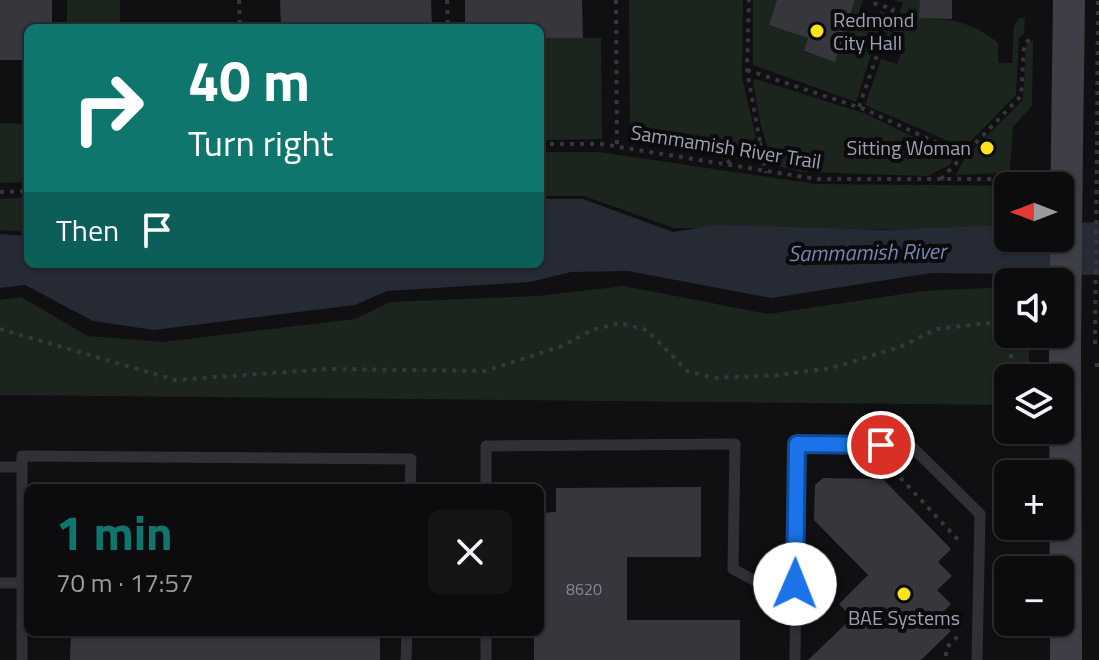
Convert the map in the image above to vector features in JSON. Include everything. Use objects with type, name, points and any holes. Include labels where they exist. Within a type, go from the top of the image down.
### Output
[{"type":"street","points":[[1066,660],[1080,344],[1082,144],[1069,0]]},
{"type":"lane","points":[[486,484],[486,446],[735,444],[733,569],[761,584],[795,584]]},
{"type":"lane","points":[[795,660],[797,444],[910,445],[980,514],[977,660]]},
{"type":"lane","points":[[22,660],[22,456],[411,459],[410,484]]},
{"type":"lane","points":[[0,467],[22,467]]},
{"type":"lane","points":[[0,583],[22,583]]},
{"type":"lane","points":[[406,660],[407,636]]},
{"type":"lane","points":[[486,636],[486,660]]},
{"type":"path","points":[[239,0],[240,24]]},
{"type":"path","points":[[447,0],[448,24]]},
{"type":"path","points":[[616,0],[617,146]]},
{"type":"path","points":[[749,0],[747,70],[766,173]]},
{"type":"path","points":[[859,107],[893,9],[873,3],[874,0]]},
{"type":"path","points":[[1080,344],[1082,144],[1098,134],[1098,0]]},
{"type":"path","points":[[939,181],[1021,96],[1024,45],[1030,39]]},
{"type":"path","points":[[747,70],[859,107],[963,155]]},
{"type":"path","points":[[727,163],[760,142]]},
{"type":"path","name":"Sammamish River Trail","points":[[544,144],[617,146],[816,179],[994,180]]},
{"type":"path","points":[[1086,179],[1099,179]]},
{"type":"path","points":[[0,192],[24,191]]},
{"type":"path","points":[[0,329],[175,380],[331,369],[485,371],[562,346],[592,330],[620,323],[647,330],[687,371],[714,378],[780,375],[831,368],[900,347],[936,329],[994,323]]},
{"type":"path","points":[[895,459],[895,472],[962,542],[962,557]]},
{"type":"path","points":[[988,589],[994,589]]},
{"type":"path","points":[[944,659],[946,648],[961,633],[961,618]]},
{"type":"shaded area","points":[[67,0],[120,0],[120,24],[67,24]]},
{"type":"shaded area","points":[[629,0],[743,0],[742,77],[756,137],[728,159],[630,139]]},
{"type":"shaded area","points":[[753,0],[777,0],[808,38],[804,52],[835,61],[855,0],[863,0],[859,12],[877,18],[880,11],[886,13],[868,54],[871,55],[856,102],[753,65]]},
{"type":"shaded area","points":[[894,0],[920,0],[920,18],[952,21],[980,30],[998,43],[998,63],[1012,63],[1014,26],[1019,18],[1025,18],[1024,34],[1019,37],[1016,95],[964,148],[865,105],[881,59],[897,64],[903,48],[884,41],[888,31],[893,32],[903,3]]},
{"type":"shaded area","points":[[544,38],[601,38],[602,139],[544,140]]},
{"type":"shaded area","points":[[1033,40],[1032,106],[1013,127],[1010,170],[956,175],[965,157],[1023,100],[1026,46]]},
{"type":"shaded area","points":[[756,79],[864,113],[942,151],[952,159],[951,164],[928,176],[802,172],[779,166],[768,148],[761,126],[753,81]]},
{"type":"shaded area","points":[[0,123],[24,124],[24,182],[0,183]]},
{"type":"shaded area","points":[[544,152],[599,152],[815,184],[994,186],[994,230],[674,228],[584,196],[544,196]]},
{"type":"shaded area","points":[[24,197],[24,232],[0,230],[0,199]]},
{"type":"shaded area","points":[[624,286],[768,314],[924,291],[994,288],[994,348],[1029,348],[1029,364],[994,364],[994,405],[0,395],[0,300],[21,297],[88,336],[163,342],[355,319],[390,302],[537,296]]},
{"type":"water","name":"Sammamish River","points":[[544,199],[583,199],[673,232],[717,225],[884,230],[994,226],[994,252],[1074,252],[1074,223],[1099,222],[1099,275],[1074,275],[1074,268],[994,268],[994,274],[931,273],[771,298],[628,271],[571,272],[530,282],[387,291],[355,305],[154,330],[93,321],[25,285],[0,288],[0,234],[24,236],[24,268],[544,268]]},
{"type":"building","points":[[0,0],[52,0],[52,24],[24,24],[24,60],[0,60]]},
{"type":"building","points":[[280,0],[431,0],[432,24],[281,24]]},
{"type":"building","points":[[465,0],[582,0],[583,38],[544,38],[544,24],[465,24]]},
{"type":"building","name":"Redmond City Hall","points":[[777,0],[855,0],[835,62],[804,51],[808,38],[769,25]]},
{"type":"building","name":"Redmond City Hall","points":[[920,0],[952,0],[952,19],[919,18]]},
{"type":"building","points":[[823,478],[883,479],[951,549],[938,562],[952,576],[937,590],[951,604],[937,618],[951,631],[921,660],[808,660],[852,618],[839,604],[868,575],[814,520],[815,485]]},
{"type":"building","points":[[701,487],[701,557],[627,557],[627,620],[740,620],[740,660],[534,660],[534,636],[544,636],[544,513],[556,512],[556,488]]},
{"type":"building","points":[[71,636],[380,636],[380,660],[70,660]]},
{"type":"place","name":"Redmond City Hall","points":[[817,31]]},
{"type":"place","name":"Sitting Woman","points":[[987,148]]},
{"type":"place","name":"BAE Systems","points":[[904,594]]},
{"type":"route","points":[[795,584],[797,444],[881,445]]}]
